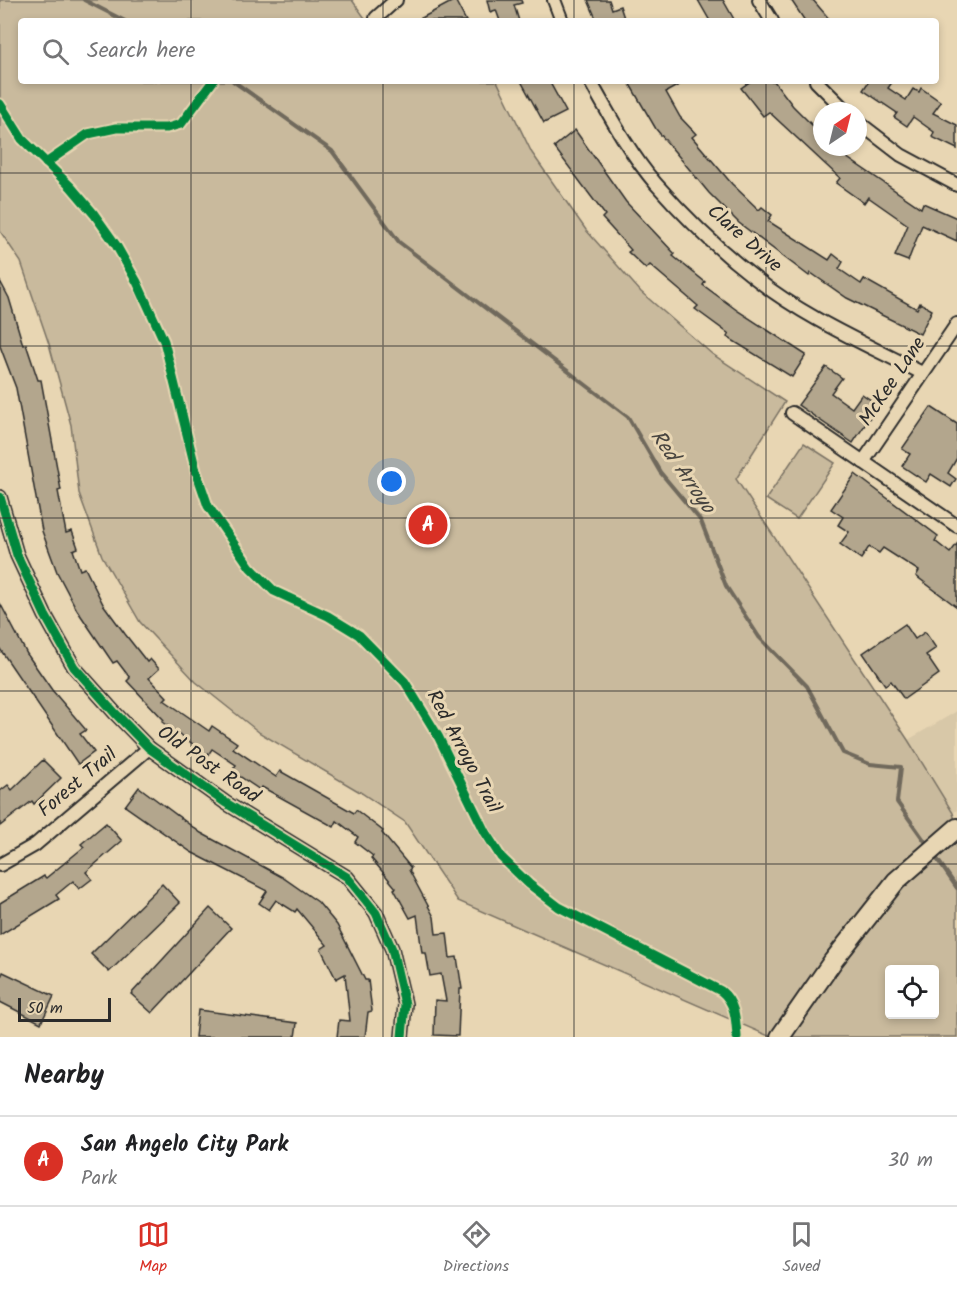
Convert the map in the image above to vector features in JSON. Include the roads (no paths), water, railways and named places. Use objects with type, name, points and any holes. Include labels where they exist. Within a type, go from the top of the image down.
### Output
[{"type":"street","points":[[376,18],[396,0]]},
{"type":"street","points":[[554,0],[561,18]]},
{"type":"street","points":[[759,0],[770,18]]},
{"type":"street","name":"Clare Drive","points":[[592,84],[614,124],[655,183],[714,242],[757,280],[822,321],[922,373]]},
{"type":"street","points":[[819,84],[837,102]]},
{"type":"street","points":[[867,129],[901,155],[957,184]]},
{"type":"street","name":"McKee Lane","points":[[863,462],[957,324]]},
{"type":"street","points":[[792,413],[957,526]]},
{"type":"street","name":"Old Post Road","points":[[0,497],[17,555],[45,615],[74,668],[149,748],[226,803],[347,877],[376,913],[392,949],[405,1004],[402,1037]]},
{"type":"street","name":"Forest Trail","points":[[0,865],[35,845],[149,748]]},
{"type":"street","points":[[780,1037],[833,961],[896,881],[957,828]]},
{"type":"waterway","name":"Red Arroyo","points":[[84,0],[119,18]]},
{"type":"waterway","name":"Red Arroyo","points":[[237,84],[332,151],[399,242],[628,417],[660,472],[701,521],[726,586],[759,637],[807,686],[843,753],[870,764],[901,767],[897,802],[929,847]]},
{"type":"waterway","name":"Red Arroyo","points":[[935,856],[957,888]]},
{"type":"place","name":"San Angelo City Park","points":[[428,525]]}]
